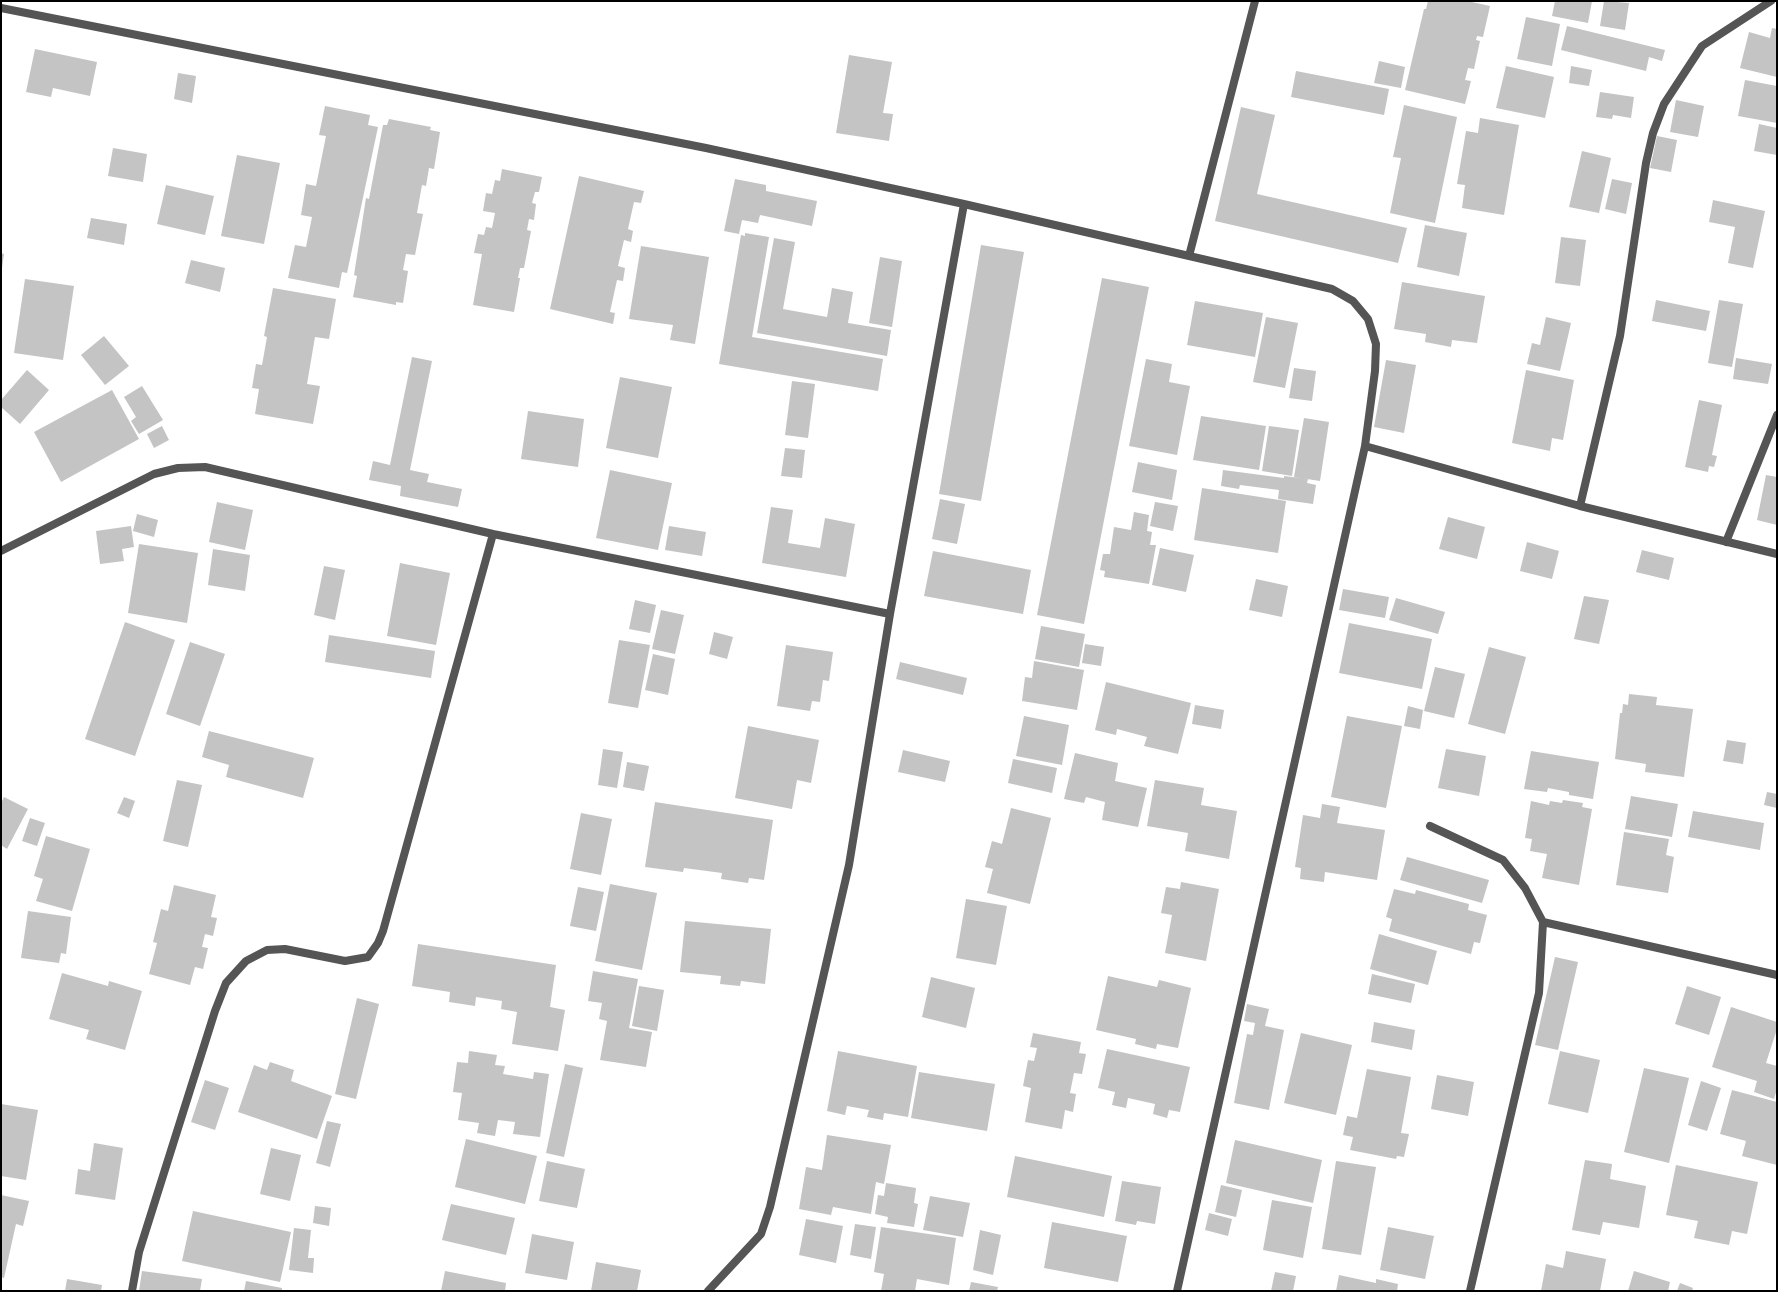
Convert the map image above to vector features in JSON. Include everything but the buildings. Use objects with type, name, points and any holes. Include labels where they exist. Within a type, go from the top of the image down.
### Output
[{"type":"street","points":[[1189,256],[1255,1]]},
{"type":"street","points":[[1580,506],[1620,336],[1646,162],[1653,133],[1664,104],[1702,46],[1771,1]]},
{"type":"street","points":[[1,8],[706,148],[964,204],[1332,289],[1353,301],[1368,319],[1376,344],[1375,371],[1364,446],[1176,1291]]},
{"type":"street","points":[[708,1291],[761,1234],[770,1207],[849,865],[890,614],[964,204]]},
{"type":"street","points":[[1726,542],[1777,415]]},
{"type":"street","points":[[1364,446],[1580,506],[1777,554]]},
{"type":"street","points":[[1,550],[154,474],[178,468],[205,467],[493,534],[890,614]]},
{"type":"street","points":[[132,1291],[139,1252],[210,1026],[226,983],[246,961],[267,950],[285,949],[345,960],[368,957],[384,931],[493,534]]},
{"type":"street","points":[[1430,826],[1503,860],[1525,888],[1543,922],[1539,993],[1470,1291]]},
{"type":"street","points":[[1543,922],[1777,975]]}]
